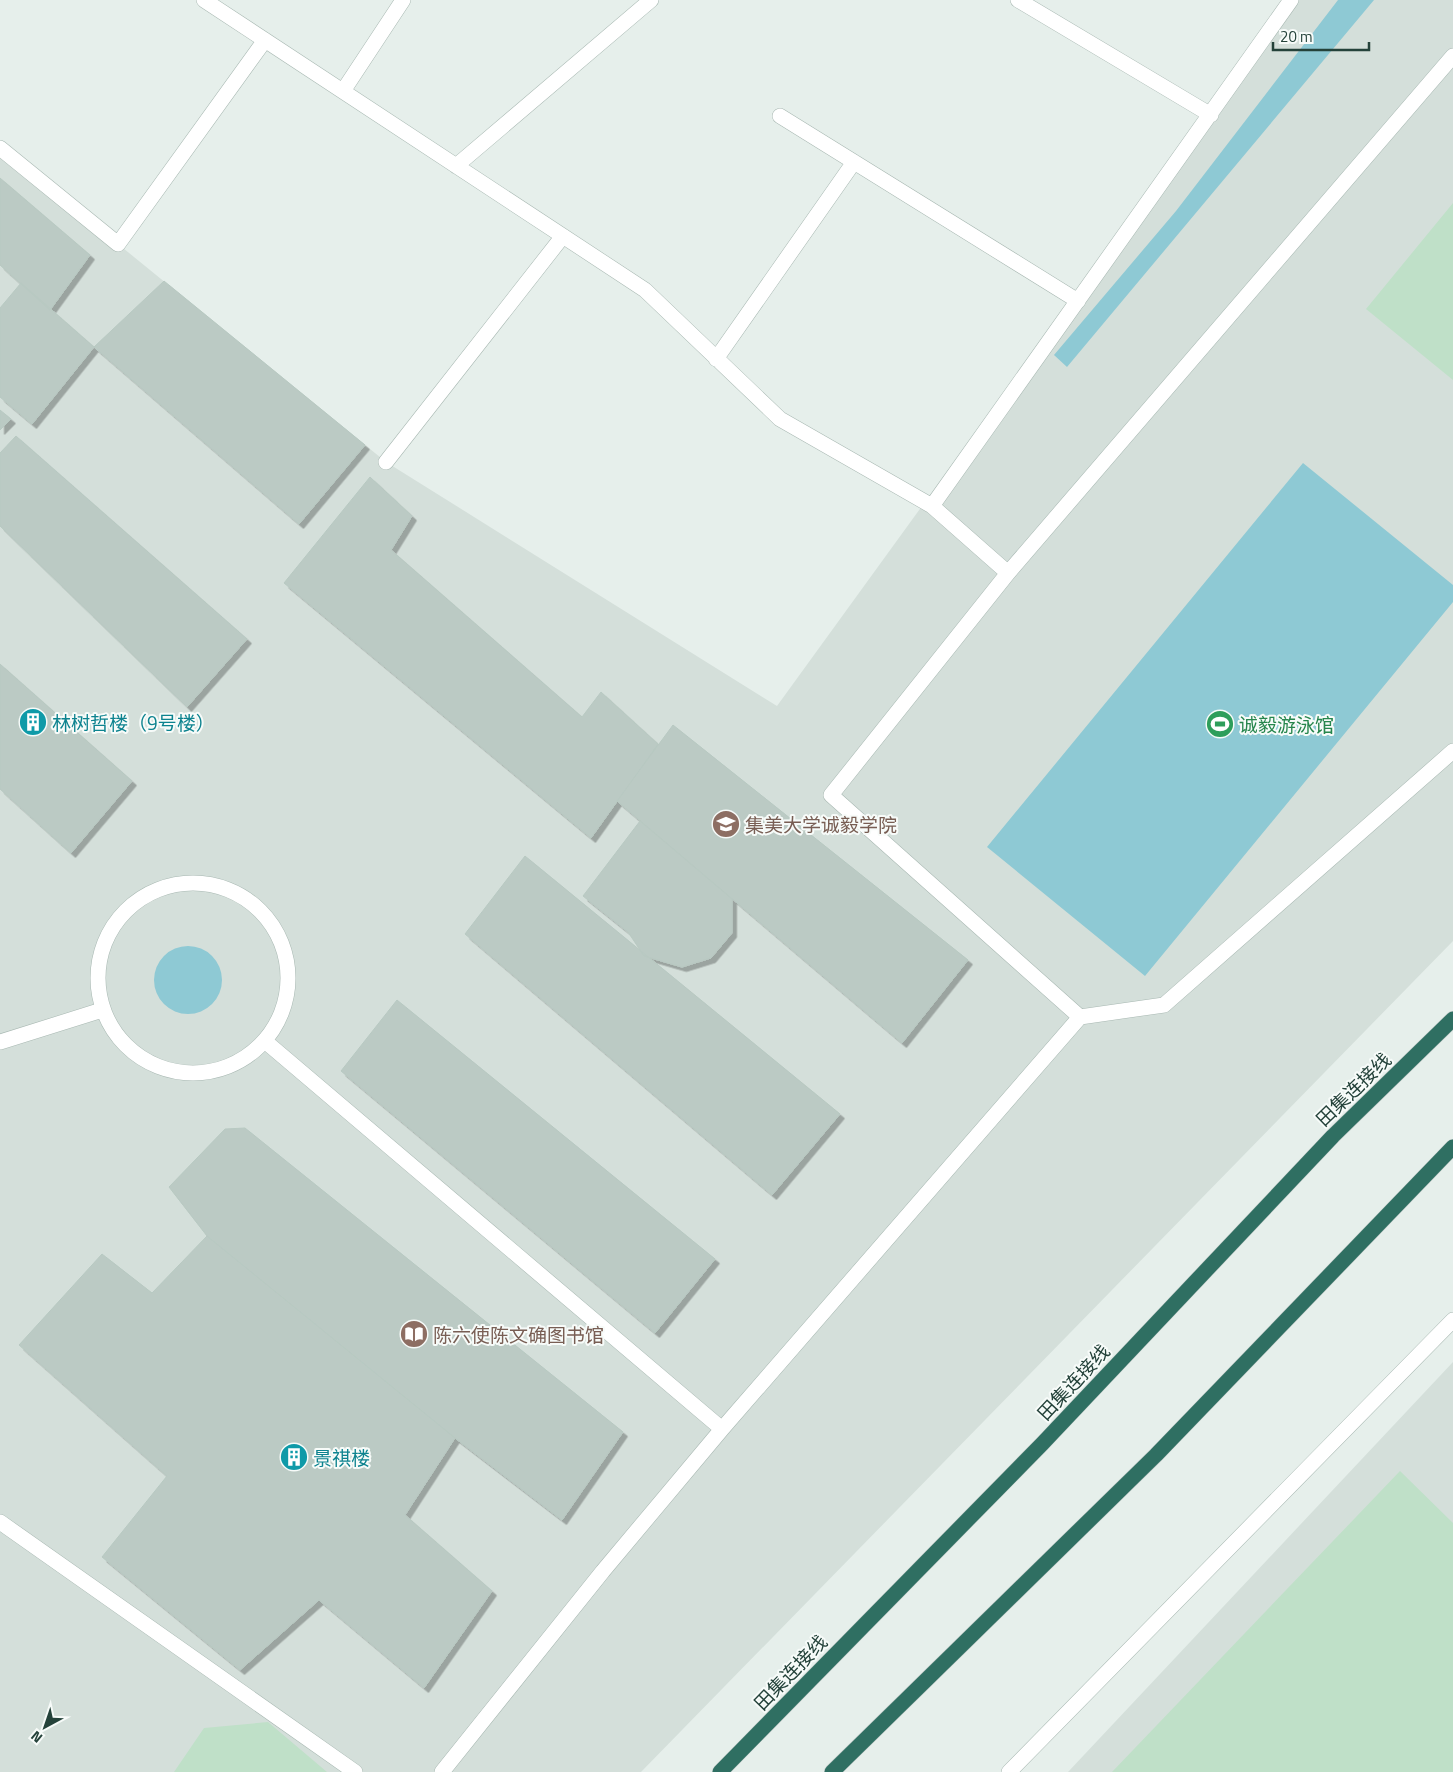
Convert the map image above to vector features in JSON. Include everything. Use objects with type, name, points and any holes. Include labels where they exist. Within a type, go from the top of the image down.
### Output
[{"type":"highway","name":"田集连接线","points":[[720,1772],[1042,1444],[1333,1136],[1453,1019]]},
{"type":"highway","points":[[832,1772],[1156,1455],[1453,1147]]},
{"type":"street","points":[[343,91],[403,0]]},
{"type":"street","points":[[456,166],[651,0]]},
{"type":"street","points":[[1018,0],[1210,115]]},
{"type":"street","points":[[932,506],[1291,0]]},
{"type":"street","points":[[210,2],[645,290],[780,419],[932,506],[1008,573]]},
{"type":"street","points":[[0,148],[118,244],[265,40]]},
{"type":"street","points":[[1080,1017],[831,795],[1008,573],[1453,56]]},
{"type":"street","points":[[780,116],[1078,301]]},
{"type":"street","points":[[716,359],[854,162]]},
{"type":"street","points":[[386,462],[563,236]]},
{"type":"street","points":[[442,1772],[603,1571],[722,1429],[1080,1017],[1164,1005],[1453,751]]},
{"type":"street","points":[[211,884],[248,900],[275,929],[288,967],[285,1007],[266,1042],[233,1066],[195,1075],[155,1067],[122,1044],[102,1010],[96,970],[108,932],[134,902],[171,885],[211,884]]},
{"type":"street","points":[[0,1042],[102,1010]]},
{"type":"street","points":[[266,1042],[722,1429]]},
{"type":"street","points":[[1009,1772],[1453,1320]]},
{"type":"street","points":[[0,1522],[355,1772]]},
{"type":"shaded area","name":"集美大学诚毅学院","points":[[1289,0],[1453,0],[1453,941],[641,1772],[0,1772],[0,148],[386,462],[777,706]]},
{"type":"shaded area","points":[[1453,1362],[1453,1772],[1068,1772]]},
{"type":"green space","points":[[1453,203],[1453,380],[1366,309]]},
{"type":"green space","points":[[1400,1471],[1453,1523],[1453,1772],[1112,1772]]},
{"type":"green space","points":[[268,1722],[327,1772],[174,1772],[204,1728]]},
{"type":"water","points":[[1338,0],[1374,0],[1067,367],[1054,355],[1176,211]]},
{"type":"water","name":"诚毅游泳馆","points":[[1303,463],[1453,585],[1453,602],[1145,976],[987,847]]},
{"type":"water","points":[[188,946],[201,949],[212,956],[219,967],[222,980],[219,993],[212,1004],[201,1011],[188,1014],[175,1011],[164,1004],[157,993],[154,980],[157,967],[164,956],[175,949]]},
{"type":"building","points":[[0,178],[90,255],[50,310],[0,265]]},
{"type":"building","points":[[164,281],[365,445],[299,524],[94,347]]},
{"type":"building","points":[[21,283],[94,347],[32,424],[0,397],[0,308]]},
{"type":"building","points":[[0,410],[11,419],[0,430]]},
{"type":"building","points":[[16,436],[247,639],[187,707],[0,526],[0,453]]},
{"type":"building","points":[[370,477],[412,516],[391,550],[582,717],[601,692],[658,744],[591,838],[284,583]]},
{"type":"building","name":"林树哲楼（9号楼）","points":[[0,664],[132,781],[71,853],[0,789]]},
{"type":"building","points":[[673,725],[968,960],[902,1043],[617,801]]},
{"type":"building","points":[[640,821],[732,899],[732,933],[711,958],[682,967],[644,956],[628,932],[583,896]]},
{"type":"building","points":[[525,856],[840,1114],[772,1195],[465,934]]},
{"type":"building","points":[[397,1000],[715,1259],[655,1333],[341,1071]]},
{"type":"building","name":"陈六使陈文确图书馆","points":[[245,1128],[623,1432],[562,1520],[455,1438],[207,1236],[169,1187],[225,1129]]},
{"type":"building","name":"景祺楼","points":[[207,1236],[455,1438],[405,1515],[492,1591],[424,1688],[319,1600],[240,1670],[102,1557],[167,1476],[19,1345],[102,1254],[152,1293]]},
{"type":"place","name":"林树哲楼（9号楼）","points":[[33,722]]},
{"type":"place","name":"诚毅游泳馆","points":[[1220,724]]},
{"type":"place","name":"集美大学诚毅学院","points":[[726,824]]},
{"type":"place","name":"陈六使陈文确图书馆","points":[[414,1334]]},
{"type":"place","name":"景祺楼","points":[[294,1457]]}]
